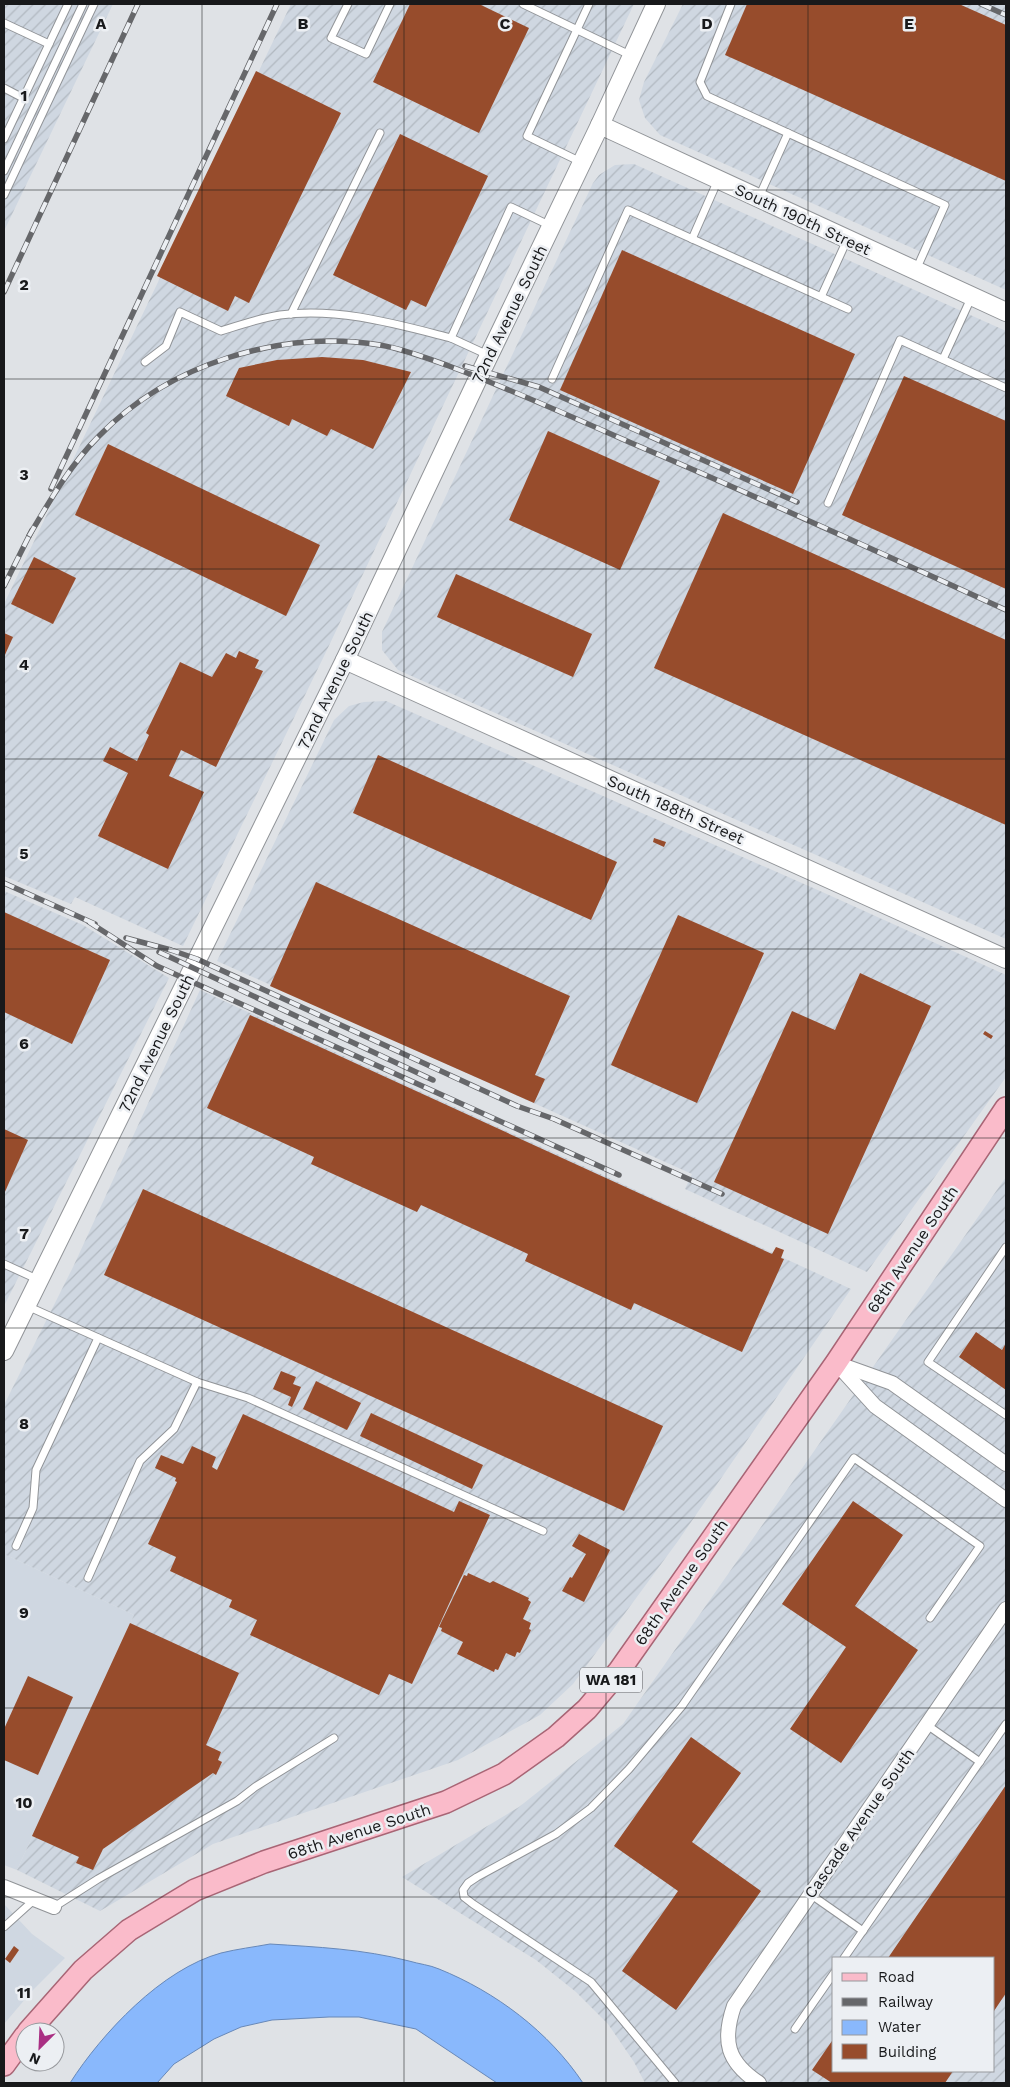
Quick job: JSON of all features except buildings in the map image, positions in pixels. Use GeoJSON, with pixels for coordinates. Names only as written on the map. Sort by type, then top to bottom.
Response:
{"type":"FeatureCollection","features":[{"type":"Feature","properties":{"kind":"main road","name":"68th Avenue South"},"geometry":{"type":"LineString","coordinates":[[37,2022],[82,1970],[130,1930],[195,1890],[264,1862],[446,1802],[504,1774],[556,1737],[587,1709],[619,1671],[836,1363],[1006,1108]]}},
{"type":"Feature","properties":{"kind":"main road"},"geometry":{"type":"LineString","coordinates":[[4,2065],[15,2050]]}},
{"type":"Feature","properties":{"kind":"street","name":"72nd Avenue South"},"geometry":{"type":"LineString","coordinates":[[4,1351],[345,660],[600,126],[656,4]]}},
{"type":"Feature","properties":{"kind":"street","name":"South 190th Street"},"geometry":{"type":"LineString","coordinates":[[600,126],[1006,312]]}},
{"type":"Feature","properties":{"kind":"street","name":"South 188th Street"},"geometry":{"type":"LineString","coordinates":[[345,660],[1006,959]]}},
{"type":"Feature","properties":{"kind":"street"},"geometry":{"type":"LineString","coordinates":[[836,1363],[892,1383],[1006,1464]]}},
{"type":"Feature","properties":{"kind":"street"},"geometry":{"type":"LineString","coordinates":[[836,1363],[875,1406],[1006,1500]]}},
{"type":"Feature","properties":{"kind":"street","name":"Cascade Avenue South"},"geometry":{"type":"LineString","coordinates":[[759,2083],[743,2073],[732,2056],[728,2043],[728,2025],[734,2006],[1006,1609]]}},
{"type":"Feature","properties":{"kind":"street"},"geometry":{"type":"LineString","coordinates":[[4,1887],[54,1907]]}},
{"type":"Feature","properties":{"kind":"lane"},"geometry":{"type":"LineString","coordinates":[[4,139],[68,4]]}},
{"type":"Feature","properties":{"kind":"lane"},"geometry":{"type":"LineString","coordinates":[[4,170],[83,4]]}},
{"type":"Feature","properties":{"kind":"lane"},"geometry":{"type":"LineString","coordinates":[[4,195],[94,4]]}},
{"type":"Feature","properties":{"kind":"lane"},"geometry":{"type":"LineString","coordinates":[[348,4],[331,38],[366,54],[390,4]]}},
{"type":"Feature","properties":{"kind":"lane"},"geometry":{"type":"LineString","coordinates":[[523,4],[632,56]]}},
{"type":"Feature","properties":{"kind":"lane"},"geometry":{"type":"LineString","coordinates":[[582,162],[526,136],[589,4]]}},
{"type":"Feature","properties":{"kind":"lane"},"geometry":{"type":"LineString","coordinates":[[731,4],[700,82],[707,96],[945,206],[915,270]]}},
{"type":"Feature","properties":{"kind":"lane"},"geometry":{"type":"LineString","coordinates":[[4,23],[49,44]]}},
{"type":"Feature","properties":{"kind":"lane"},"geometry":{"type":"LineString","coordinates":[[4,88],[23,98]]}},
{"type":"Feature","properties":{"kind":"lane"},"geometry":{"type":"LineString","coordinates":[[291,314],[380,133]]}},
{"type":"Feature","properties":{"kind":"lane"},"geometry":{"type":"LineString","coordinates":[[758,198],[788,133]]}},
{"type":"Feature","properties":{"kind":"lane"},"geometry":{"type":"LineString","coordinates":[[692,239],[718,180]]}},
{"type":"Feature","properties":{"kind":"lane"},"geometry":{"type":"LineString","coordinates":[[451,338],[511,207],[551,226]]}},
{"type":"Feature","properties":{"kind":"lane"},"geometry":{"type":"LineString","coordinates":[[552,378],[628,210],[848,309]]}},
{"type":"Feature","properties":{"kind":"lane"},"geometry":{"type":"LineString","coordinates":[[821,297],[847,239]]}},
{"type":"Feature","properties":{"kind":"lane"},"geometry":{"type":"LineString","coordinates":[[943,360],[972,296]]}},
{"type":"Feature","properties":{"kind":"lane"},"geometry":{"type":"LineString","coordinates":[[145,362],[166,346],[180,312],[221,331],[254,321],[291,314],[328,313],[358,317],[386,321],[451,338],[489,355]]}},
{"type":"Feature","properties":{"kind":"lane"},"geometry":{"type":"LineString","coordinates":[[828,502],[900,340],[1006,388]]}},
{"type":"Feature","properties":{"kind":"lane"},"geometry":{"type":"LineString","coordinates":[[1006,1247],[928,1362],[1006,1415]]}},
{"type":"Feature","properties":{"kind":"lane"},"geometry":{"type":"LineString","coordinates":[[4,1264],[39,1280]]}},
{"type":"Feature","properties":{"kind":"lane"},"geometry":{"type":"LineString","coordinates":[[26,1306],[196,1382],[248,1398],[543,1531]]}},
{"type":"Feature","properties":{"kind":"lane"},"geometry":{"type":"LineString","coordinates":[[16,1546],[33,1508],[36,1470],[98,1338]]}},
{"type":"Feature","properties":{"kind":"lane"},"geometry":{"type":"LineString","coordinates":[[88,1578],[140,1461],[174,1429],[196,1382]]}},
{"type":"Feature","properties":{"kind":"lane"},"geometry":{"type":"LineString","coordinates":[[676,2083],[591,1982],[473,1904],[464,1897],[463,1890],[468,1883],[477,1877],[556,1834],[591,1808],[630,1769],[682,1706],[854,1458],[980,1546],[930,1618]]}},
{"type":"Feature","properties":{"kind":"lane"},"geometry":{"type":"LineString","coordinates":[[845,1957],[1006,1724]]}},
{"type":"Feature","properties":{"kind":"lane"},"geometry":{"type":"LineString","coordinates":[[927,1725],[980,1762]]}},
{"type":"Feature","properties":{"kind":"lane"},"geometry":{"type":"LineString","coordinates":[[54,1907],[98,1879],[237,1801],[255,1787],[334,1738]]}},
{"type":"Feature","properties":{"kind":"lane"},"geometry":{"type":"LineString","coordinates":[[810,1894],[863,1931]]}},
{"type":"Feature","properties":{"kind":"lane"},"geometry":{"type":"LineString","coordinates":[[4,1927],[35,1899]]}},
{"type":"Feature","properties":{"kind":"lane"},"geometry":{"type":"LineString","coordinates":[[795,2029],[832,1976]]}},
{"type":"Feature","properties":{"kind":"shaded area"},"geometry":{"type":"Polygon","coordinates":[[[4,4],[113,4],[4,231],[4,4]]]}},
{"type":"Feature","properties":{"kind":"shaded area"},"geometry":{"type":"Polygon","coordinates":[[[291,4],[634,4],[325,654],[183,946],[75,897],[71,904],[4,876],[4,604],[291,4]]]}},
{"type":"Feature","properties":{"kind":"shaded area"},"geometry":{"type":"Polygon","coordinates":[[[683,4],[1006,4],[1006,290],[660,135],[645,118],[639,100],[644,82],[683,4]]]}},
{"type":"Feature","properties":{"kind":"shaded area"},"geometry":{"type":"Polygon","coordinates":[[[634,164],[1006,331],[1006,939],[398,670],[382,650],[382,632],[593,183],[599,175],[615,165],[634,164]]]}},
{"type":"Feature","properties":{"kind":"shaded area"},"geometry":{"type":"Polygon","coordinates":[[[386,701],[820,891],[1006,975],[1006,1077],[867,1272],[685,1189],[692,1174],[217,961],[334,720],[349,706],[364,702],[386,701]]]}},
{"type":"Feature","properties":{"kind":"shaded area"},"geometry":{"type":"Polygon","coordinates":[[[4,891],[83,925],[169,978],[4,1306],[4,891]]]}},
{"type":"Feature","properties":{"kind":"shaded area"},"geometry":{"type":"Polygon","coordinates":[[[200,990],[851,1289],[678,1541],[573,1684],[540,1715],[458,1760],[213,1844],[100,1911],[17,1870],[134,1615],[4,1554],[4,1405],[74,1265],[200,990]]]}},
{"type":"Feature","properties":{"kind":"shaded area"},"geometry":{"type":"Polygon","coordinates":[[[1006,1177],[1006,2083],[645,2083],[634,2062],[608,2024],[576,1992],[536,1960],[402,1877],[519,1807],[623,1724],[1006,1177]]]}},
{"type":"Feature","properties":{"kind":"shaded area"},"geometry":{"type":"Polygon","coordinates":[[[4,1554],[134,1615],[17,1870],[4,1865],[4,1554]]]}},
{"type":"Feature","properties":{"kind":"shaded area"},"geometry":{"type":"Polygon","coordinates":[[[4,1904],[32,1934],[65,1958],[32,1991],[4,2024],[4,1904]]]}},
{"type":"Feature","properties":{"kind":"water"},"geometry":{"type":"Polygon","coordinates":[[[270,1944],[357,1951],[392,1957],[439,1969],[460,1978],[481,1989],[520,2015],[554,2047],[583,2083],[497,2083],[416,2029],[359,2017],[329,2017],[272,2020],[241,2027],[214,2039],[174,2064],[157,2083],[70,2083],[116,2024],[135,2005],[177,1973],[199,1961],[221,1953],[270,1944]]]}},
{"type":"Feature","properties":{"kind":"railway"},"geometry":{"type":"LineString","coordinates":[[4,292],[138,4]]}},
{"type":"Feature","properties":{"kind":"railway"},"geometry":{"type":"LineString","coordinates":[[51,489],[277,4]]}},
{"type":"Feature","properties":{"kind":"railway"},"geometry":{"type":"LineString","coordinates":[[981,4],[1006,15]]}},
{"type":"Feature","properties":{"kind":"railway"},"geometry":{"type":"LineString","coordinates":[[29,536],[61,484],[88,447],[127,411],[159,389],[193,371],[229,358],[266,348],[304,342],[342,341],[380,345],[415,354],[495,384],[771,504],[1006,610]]}},
{"type":"Feature","properties":{"kind":"railway"},"geometry":{"type":"LineString","coordinates":[[465,366],[539,387],[797,502]]}},
{"type":"Feature","properties":{"kind":"railway"},"geometry":{"type":"LineString","coordinates":[[4,586],[32,530]]}},
{"type":"Feature","properties":{"kind":"railway"},"geometry":{"type":"LineString","coordinates":[[4,883],[95,924]]}},
{"type":"Feature","properties":{"kind":"railway"},"geometry":{"type":"LineString","coordinates":[[89,922],[157,966],[619,1175]]}},
{"type":"Feature","properties":{"kind":"railway"},"geometry":{"type":"LineString","coordinates":[[126,938],[197,959],[517,1106],[554,1119],[722,1194]]}},
{"type":"Feature","properties":{"kind":"railway"},"geometry":{"type":"LineString","coordinates":[[159,952],[433,1080]]}}]}
